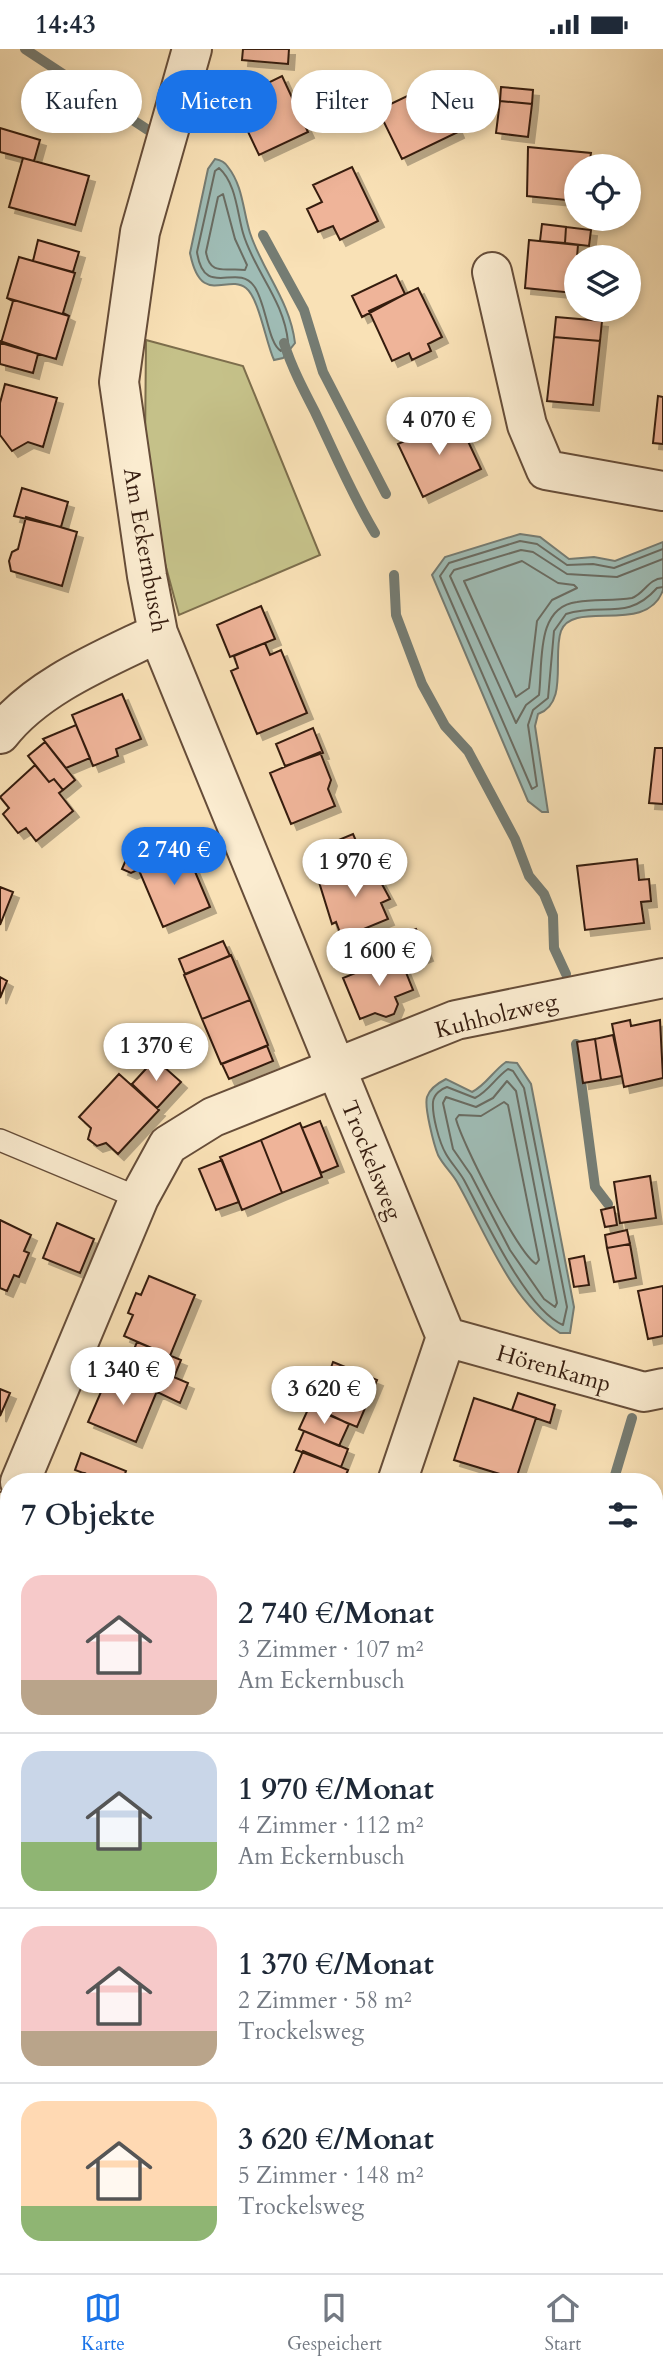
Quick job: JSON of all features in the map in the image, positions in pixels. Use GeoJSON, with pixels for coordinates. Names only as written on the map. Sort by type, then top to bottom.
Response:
{"type":"FeatureCollection","features":[{"type":"Feature","properties":{"kind":"street","name":"Am Eckernbusch"},"geometry":{"type":"LineString","coordinates":[[192,49],[140,232],[120,382],[147,576],[158,633],[334,1068]]}},
{"type":"Feature","properties":{"kind":"street"},"geometry":{"type":"LineString","coordinates":[[492,272],[527,425],[546,470],[663,491]]}},
{"type":"Feature","properties":{"kind":"street"},"geometry":{"type":"LineString","coordinates":[[0,734],[10,721],[62,683],[158,633]]}},
{"type":"Feature","properties":{"kind":"street","name":"Kuhholzweg"},"geometry":{"type":"LineString","coordinates":[[334,1068],[456,1020],[663,978]]}},
{"type":"Feature","properties":{"kind":"street"},"geometry":{"type":"LineString","coordinates":[[24,1473],[139,1198],[167,1146],[213,1117],[334,1068]]}},
{"type":"Feature","properties":{"kind":"street","name":"Trockelsweg"},"geometry":{"type":"LineString","coordinates":[[334,1068],[446,1337]]}},
{"type":"Feature","properties":{"kind":"street"},"geometry":{"type":"LineString","coordinates":[[400,1473],[446,1337]]}},
{"type":"Feature","properties":{"kind":"street","name":"Hörenkamp"},"geometry":{"type":"LineString","coordinates":[[446,1337],[644,1392],[663,1388]]}},
{"type":"Feature","properties":{"kind":"lane"},"geometry":{"type":"LineString","coordinates":[[0,1140],[139,1198]]}},
{"type":"Feature","properties":{"kind":"shaded area"},"geometry":{"type":"Polygon","coordinates":[[[146,340],[243,366],[320,555],[179,615],[157,534],[145,446],[146,340]]]}},
{"type":"Feature","properties":{"kind":"water"},"geometry":{"type":"Polygon","coordinates":[[[215,159],[226,164],[237,182],[255,247],[288,314],[295,343],[283,358],[274,360],[255,301],[246,288],[239,284],[208,284],[201,280],[195,270],[190,253],[208,169],[215,159]]]}},
{"type":"Feature","properties":{"kind":"water"},"geometry":{"type":"Polygon","coordinates":[[[520,534],[540,537],[569,559],[594,557],[615,561],[663,542],[663,590],[655,604],[627,615],[580,618],[568,622],[561,631],[557,689],[548,708],[538,714],[535,726],[548,812],[542,812],[528,801],[432,575],[445,557],[520,534]]]}},
{"type":"Feature","properties":{"kind":"water"},"geometry":{"type":"Polygon","coordinates":[[[506,1062],[517,1063],[531,1084],[574,1307],[570,1333],[560,1333],[542,1319],[513,1284],[457,1182],[438,1155],[432,1135],[426,1102],[432,1088],[446,1079],[472,1092],[506,1062]]]}},
{"type":"Feature","properties":{"kind":"building"},"geometry":{"type":"Polygon","coordinates":[[[243,49],[289,49],[288,64],[242,60],[243,49]]]}},
{"type":"Feature","properties":{"kind":"building"},"geometry":{"type":"Polygon","coordinates":[[[282,76],[291,95],[291,133],[306,133],[259,155],[249,133],[277,133],[277,78],[282,76]]]}},
{"type":"Feature","properties":{"kind":"building"},"geometry":{"type":"Polygon","coordinates":[[[501,87],[533,90],[532,104],[500,101],[501,87]]]}},
{"type":"Feature","properties":{"kind":"building"},"geometry":{"type":"Polygon","coordinates":[[[406,97],[406,133],[456,133],[402,159],[389,133],[392,133],[392,103],[406,97]]]}},
{"type":"Feature","properties":{"kind":"building"},"geometry":{"type":"Polygon","coordinates":[[[500,101],[532,104],[528,137],[496,133],[499,133],[500,101]]]}},
{"type":"Feature","properties":{"kind":"building"},"geometry":{"type":"Polygon","coordinates":[[[0,128],[40,140],[34,161],[0,152],[0,128]]]}},
{"type":"Feature","properties":{"kind":"building"},"geometry":{"type":"Polygon","coordinates":[[[528,147],[591,153],[564,154],[564,200],[527,196],[528,147]]]}},
{"type":"Feature","properties":{"kind":"building"},"geometry":{"type":"Polygon","coordinates":[[[23,158],[89,176],[75,225],[9,207],[23,158]]]}},
{"type":"Feature","properties":{"kind":"building"},"geometry":{"type":"Polygon","coordinates":[[[352,167],[378,221],[340,240],[333,226],[318,232],[307,209],[322,202],[313,185],[352,167]]]}},
{"type":"Feature","properties":{"kind":"building"},"geometry":{"type":"Polygon","coordinates":[[[542,224],[564,227],[565,243],[540,241],[542,224]]]}},
{"type":"Feature","properties":{"kind":"building"},"geometry":{"type":"Polygon","coordinates":[[[566,231],[591,231],[589,245],[565,243],[566,231]]]}},
{"type":"Feature","properties":{"kind":"building"},"geometry":{"type":"Polygon","coordinates":[[[38,240],[79,252],[73,272],[33,261],[38,240]]]}},
{"type":"Feature","properties":{"kind":"building"},"geometry":{"type":"Polygon","coordinates":[[[529,240],[578,245],[564,245],[564,292],[525,288],[529,240]]]}},
{"type":"Feature","properties":{"kind":"building"},"geometry":{"type":"Polygon","coordinates":[[[19,257],[75,273],[63,313],[69,316],[7,298],[19,257]]]}},
{"type":"Feature","properties":{"kind":"building"},"geometry":{"type":"Polygon","coordinates":[[[396,275],[405,294],[362,317],[352,296],[396,275]]]}},
{"type":"Feature","properties":{"kind":"building"},"geometry":{"type":"Polygon","coordinates":[[[418,288],[442,337],[428,344],[431,351],[412,360],[409,353],[392,361],[369,311],[418,288]]]}},
{"type":"Feature","properties":{"kind":"building"},"geometry":{"type":"Polygon","coordinates":[[[7,298],[69,316],[56,359],[1,343],[13,301],[7,298]]]}},
{"type":"Feature","properties":{"kind":"building"},"geometry":{"type":"Polygon","coordinates":[[[556,317],[564,318],[564,322],[602,322],[600,341],[554,337],[556,317]]]}},
{"type":"Feature","properties":{"kind":"building"},"geometry":{"type":"Polygon","coordinates":[[[554,337],[600,341],[593,405],[547,401],[554,337]]]}},
{"type":"Feature","properties":{"kind":"building"},"geometry":{"type":"Polygon","coordinates":[[[0,341],[38,354],[33,373],[0,364],[0,341]]]}},
{"type":"Feature","properties":{"kind":"building"},"geometry":{"type":"Polygon","coordinates":[[[5,384],[57,398],[43,447],[28,442],[12,451],[0,435],[0,403],[5,384]]]}},
{"type":"Feature","properties":{"kind":"building"},"geometry":{"type":"Polygon","coordinates":[[[658,396],[663,397],[663,444],[653,443],[658,396]]]}},
{"type":"Feature","properties":{"kind":"building"},"geometry":{"type":"Polygon","coordinates":[[[459,422],[481,469],[423,497],[398,444],[413,437],[410,431],[426,423],[428,429],[442,423],[445,429],[459,422]]]}},
{"type":"Feature","properties":{"kind":"building"},"geometry":{"type":"Polygon","coordinates":[[[22,488],[68,502],[61,527],[14,516],[22,488]]]}},
{"type":"Feature","properties":{"kind":"building"},"geometry":{"type":"Polygon","coordinates":[[[26,517],[77,532],[62,586],[11,571],[9,561],[12,552],[18,549],[26,517]]]}},
{"type":"Feature","properties":{"kind":"building"},"geometry":{"type":"Polygon","coordinates":[[[261,606],[275,639],[230,657],[217,625],[261,606]]]}},
{"type":"Feature","properties":{"kind":"building"},"geometry":{"type":"Polygon","coordinates":[[[265,643],[270,655],[281,650],[307,713],[257,734],[231,671],[238,668],[234,656],[265,643]]]}},
{"type":"Feature","properties":{"kind":"building"},"geometry":{"type":"Polygon","coordinates":[[[122,694],[141,739],[116,749],[118,756],[93,766],[72,715],[122,694]]]}},
{"type":"Feature","properties":{"kind":"building"},"geometry":{"type":"Polygon","coordinates":[[[76,725],[90,758],[66,768],[43,739],[76,725]]]}},
{"type":"Feature","properties":{"kind":"building"},"geometry":{"type":"Polygon","coordinates":[[[313,728],[323,753],[285,766],[276,744],[313,728]]]}},
{"type":"Feature","properties":{"kind":"building"},"geometry":{"type":"Polygon","coordinates":[[[45,742],[75,780],[63,790],[54,779],[49,782],[28,756],[45,742]]]}},
{"type":"Feature","properties":{"kind":"building"},"geometry":{"type":"Polygon","coordinates":[[[655,748],[663,748],[663,804],[649,803],[655,748]]]}},
{"type":"Feature","properties":{"kind":"building"},"geometry":{"type":"Polygon","coordinates":[[[320,752],[331,780],[328,789],[335,806],[291,824],[270,773],[320,752]]]}},
{"type":"Feature","properties":{"kind":"building"},"geometry":{"type":"Polygon","coordinates":[[[35,765],[49,782],[54,779],[63,790],[59,793],[73,811],[36,841],[26,828],[18,833],[3,814],[9,808],[0,797],[35,765]]]}},
{"type":"Feature","properties":{"kind":"building"},"geometry":{"type":"Polygon","coordinates":[[[169,832],[177,852],[131,873],[122,869],[131,848],[169,832]]]}},
{"type":"Feature","properties":{"kind":"building"},"geometry":{"type":"Polygon","coordinates":[[[353,834],[366,864],[324,880],[312,851],[353,834]]]}},
{"type":"Feature","properties":{"kind":"building"},"geometry":{"type":"Polygon","coordinates":[[[185,848],[210,907],[163,927],[138,868],[185,848]]]}},
{"type":"Feature","properties":{"kind":"building"},"geometry":{"type":"Polygon","coordinates":[[[637,859],[639,880],[649,879],[651,901],[641,902],[644,923],[585,930],[577,866],[637,859]]]}},
{"type":"Feature","properties":{"kind":"building"},"geometry":{"type":"Polygon","coordinates":[[[370,862],[390,899],[381,903],[388,919],[342,938],[336,922],[332,924],[319,882],[370,862]]]}},
{"type":"Feature","properties":{"kind":"building"},"geometry":{"type":"Polygon","coordinates":[[[0,887],[13,892],[0,925],[0,887]]]}},
{"type":"Feature","properties":{"kind":"building"},"geometry":{"type":"Polygon","coordinates":[[[416,929],[427,955],[403,965],[399,955],[378,964],[371,948],[416,929]]]}},
{"type":"Feature","properties":{"kind":"building"},"geometry":{"type":"Polygon","coordinates":[[[223,941],[230,956],[185,974],[179,959],[223,941]]]}},
{"type":"Feature","properties":{"kind":"building"},"geometry":{"type":"Polygon","coordinates":[[[231,955],[250,1000],[202,1019],[184,975],[231,955]]]}},
{"type":"Feature","properties":{"kind":"building"},"geometry":{"type":"Polygon","coordinates":[[[399,955],[413,990],[395,997],[398,1004],[394,1014],[386,1017],[375,1013],[360,1019],[343,978],[399,955]]]}},
{"type":"Feature","properties":{"kind":"building"},"geometry":{"type":"Polygon","coordinates":[[[0,977],[7,981],[0,998],[0,977]]]}},
{"type":"Feature","properties":{"kind":"building"},"geometry":{"type":"Polygon","coordinates":[[[250,1000],[268,1045],[221,1064],[202,1019],[250,1000]]]}},
{"type":"Feature","properties":{"kind":"building"},"geometry":{"type":"Polygon","coordinates":[[[630,1020],[631,1026],[660,1020],[663,1078],[624,1087],[612,1024],[630,1020]]]}},
{"type":"Feature","properties":{"kind":"building"},"geometry":{"type":"Polygon","coordinates":[[[613,1035],[622,1076],[601,1080],[595,1039],[613,1035]]]}},
{"type":"Feature","properties":{"kind":"building"},"geometry":{"type":"Polygon","coordinates":[[[595,1039],[601,1080],[583,1083],[577,1042],[595,1039]]]}},
{"type":"Feature","properties":{"kind":"building"},"geometry":{"type":"Polygon","coordinates":[[[267,1046],[273,1061],[229,1079],[222,1064],[267,1046]]]}},
{"type":"Feature","properties":{"kind":"building"},"geometry":{"type":"Polygon","coordinates":[[[155,1059],[181,1082],[157,1108],[132,1084],[155,1059]]]}},
{"type":"Feature","properties":{"kind":"building"},"geometry":{"type":"Polygon","coordinates":[[[119,1074],[159,1110],[118,1154],[106,1143],[97,1146],[88,1139],[91,1128],[79,1117],[119,1074]]]}},
{"type":"Feature","properties":{"kind":"building"},"geometry":{"type":"Polygon","coordinates":[[[320,1121],[338,1166],[321,1173],[302,1128],[320,1121]]]}},
{"type":"Feature","properties":{"kind":"building"},"geometry":{"type":"Polygon","coordinates":[[[300,1123],[322,1177],[282,1193],[261,1140],[300,1123]]]}},
{"type":"Feature","properties":{"kind":"building"},"geometry":{"type":"Polygon","coordinates":[[[261,1140],[282,1193],[242,1210],[220,1157],[261,1140]]]}},
{"type":"Feature","properties":{"kind":"building"},"geometry":{"type":"Polygon","coordinates":[[[222,1160],[239,1202],[216,1210],[199,1169],[222,1160]]]}},
{"type":"Feature","properties":{"kind":"building"},"geometry":{"type":"Polygon","coordinates":[[[650,1176],[656,1218],[620,1223],[614,1182],[650,1176]]]}},
{"type":"Feature","properties":{"kind":"building"},"geometry":{"type":"Polygon","coordinates":[[[614,1207],[617,1225],[605,1227],[601,1210],[614,1207]]]}},
{"type":"Feature","properties":{"kind":"building"},"geometry":{"type":"Polygon","coordinates":[[[0,1220],[31,1235],[24,1251],[29,1253],[19,1277],[14,1275],[7,1291],[0,1288],[0,1220]]]}},
{"type":"Feature","properties":{"kind":"building"},"geometry":{"type":"Polygon","coordinates":[[[57,1223],[94,1239],[80,1273],[43,1258],[57,1223]]]}},
{"type":"Feature","properties":{"kind":"building"},"geometry":{"type":"Polygon","coordinates":[[[627,1230],[630,1244],[607,1248],[605,1235],[627,1230]]]}},
{"type":"Feature","properties":{"kind":"building"},"geometry":{"type":"Polygon","coordinates":[[[630,1244],[636,1278],[614,1282],[607,1248],[630,1244]]]}},
{"type":"Feature","properties":{"kind":"building"},"geometry":{"type":"Polygon","coordinates":[[[584,1256],[589,1285],[574,1287],[569,1259],[584,1256]]]}},
{"type":"Feature","properties":{"kind":"building"},"geometry":{"type":"Polygon","coordinates":[[[149,1276],[195,1295],[170,1356],[124,1336],[133,1315],[128,1313],[136,1293],[141,1295],[149,1276]]]}},
{"type":"Feature","properties":{"kind":"building"},"geometry":{"type":"Polygon","coordinates":[[[663,1286],[663,1336],[648,1339],[638,1291],[663,1286]]]}},
{"type":"Feature","properties":{"kind":"building"},"geometry":{"type":"Polygon","coordinates":[[[137,1342],[181,1360],[174,1377],[130,1359],[137,1342]]]}},
{"type":"Feature","properties":{"kind":"building"},"geometry":{"type":"Polygon","coordinates":[[[333,1362],[377,1380],[357,1427],[314,1409],[321,1378],[328,1376],[333,1362]]]}},
{"type":"Feature","properties":{"kind":"building"},"geometry":{"type":"Polygon","coordinates":[[[143,1364],[188,1383],[180,1403],[136,1382],[143,1364]]]}},
{"type":"Feature","properties":{"kind":"building"},"geometry":{"type":"Polygon","coordinates":[[[110,1371],[157,1391],[136,1442],[88,1422],[110,1371]]]}},
{"type":"Feature","properties":{"kind":"building"},"geometry":{"type":"Polygon","coordinates":[[[0,1389],[10,1393],[0,1416],[0,1389]]]}},
{"type":"Feature","properties":{"kind":"building"},"geometry":{"type":"Polygon","coordinates":[[[518,1393],[555,1405],[550,1423],[512,1410],[518,1393]]]}},
{"type":"Feature","properties":{"kind":"building"},"geometry":{"type":"Polygon","coordinates":[[[474,1398],[536,1418],[518,1473],[496,1473],[454,1460],[474,1398]]]}},
{"type":"Feature","properties":{"kind":"building"},"geometry":{"type":"Polygon","coordinates":[[[310,1405],[349,1424],[339,1446],[299,1429],[310,1405]]]}},
{"type":"Feature","properties":{"kind":"building"},"geometry":{"type":"Polygon","coordinates":[[[304,1431],[348,1449],[341,1467],[296,1450],[304,1431]]]}},
{"type":"Feature","properties":{"kind":"building"},"geometry":{"type":"Polygon","coordinates":[[[303,1451],[348,1470],[347,1473],[294,1473],[303,1451]]]}},
{"type":"Feature","properties":{"kind":"building"},"geometry":{"type":"Polygon","coordinates":[[[81,1453],[126,1471],[83,1473],[75,1470],[81,1453]]]}},
{"type":"Feature","properties":{"kind":"waterway"},"geometry":{"type":"LineString","coordinates":[[25,49],[148,130]]}},
{"type":"Feature","properties":{"kind":"waterway"},"geometry":{"type":"LineString","coordinates":[[263,235],[304,310],[323,372],[386,494]]}},
{"type":"Feature","properties":{"kind":"waterway"},"geometry":{"type":"LineString","coordinates":[[284,343],[298,378],[375,533]]}},
{"type":"Feature","properties":{"kind":"waterway"},"geometry":{"type":"LineString","coordinates":[[394,575],[396,615],[422,684],[445,726],[468,751],[515,839],[529,876],[544,894],[553,916],[554,948],[566,974]]}},
{"type":"Feature","properties":{"kind":"waterway"},"geometry":{"type":"LineString","coordinates":[[576,1044],[595,1187],[608,1204]]}},
{"type":"Feature","properties":{"kind":"waterway"},"geometry":{"type":"LineString","coordinates":[[616,1473],[632,1418]]}}]}
